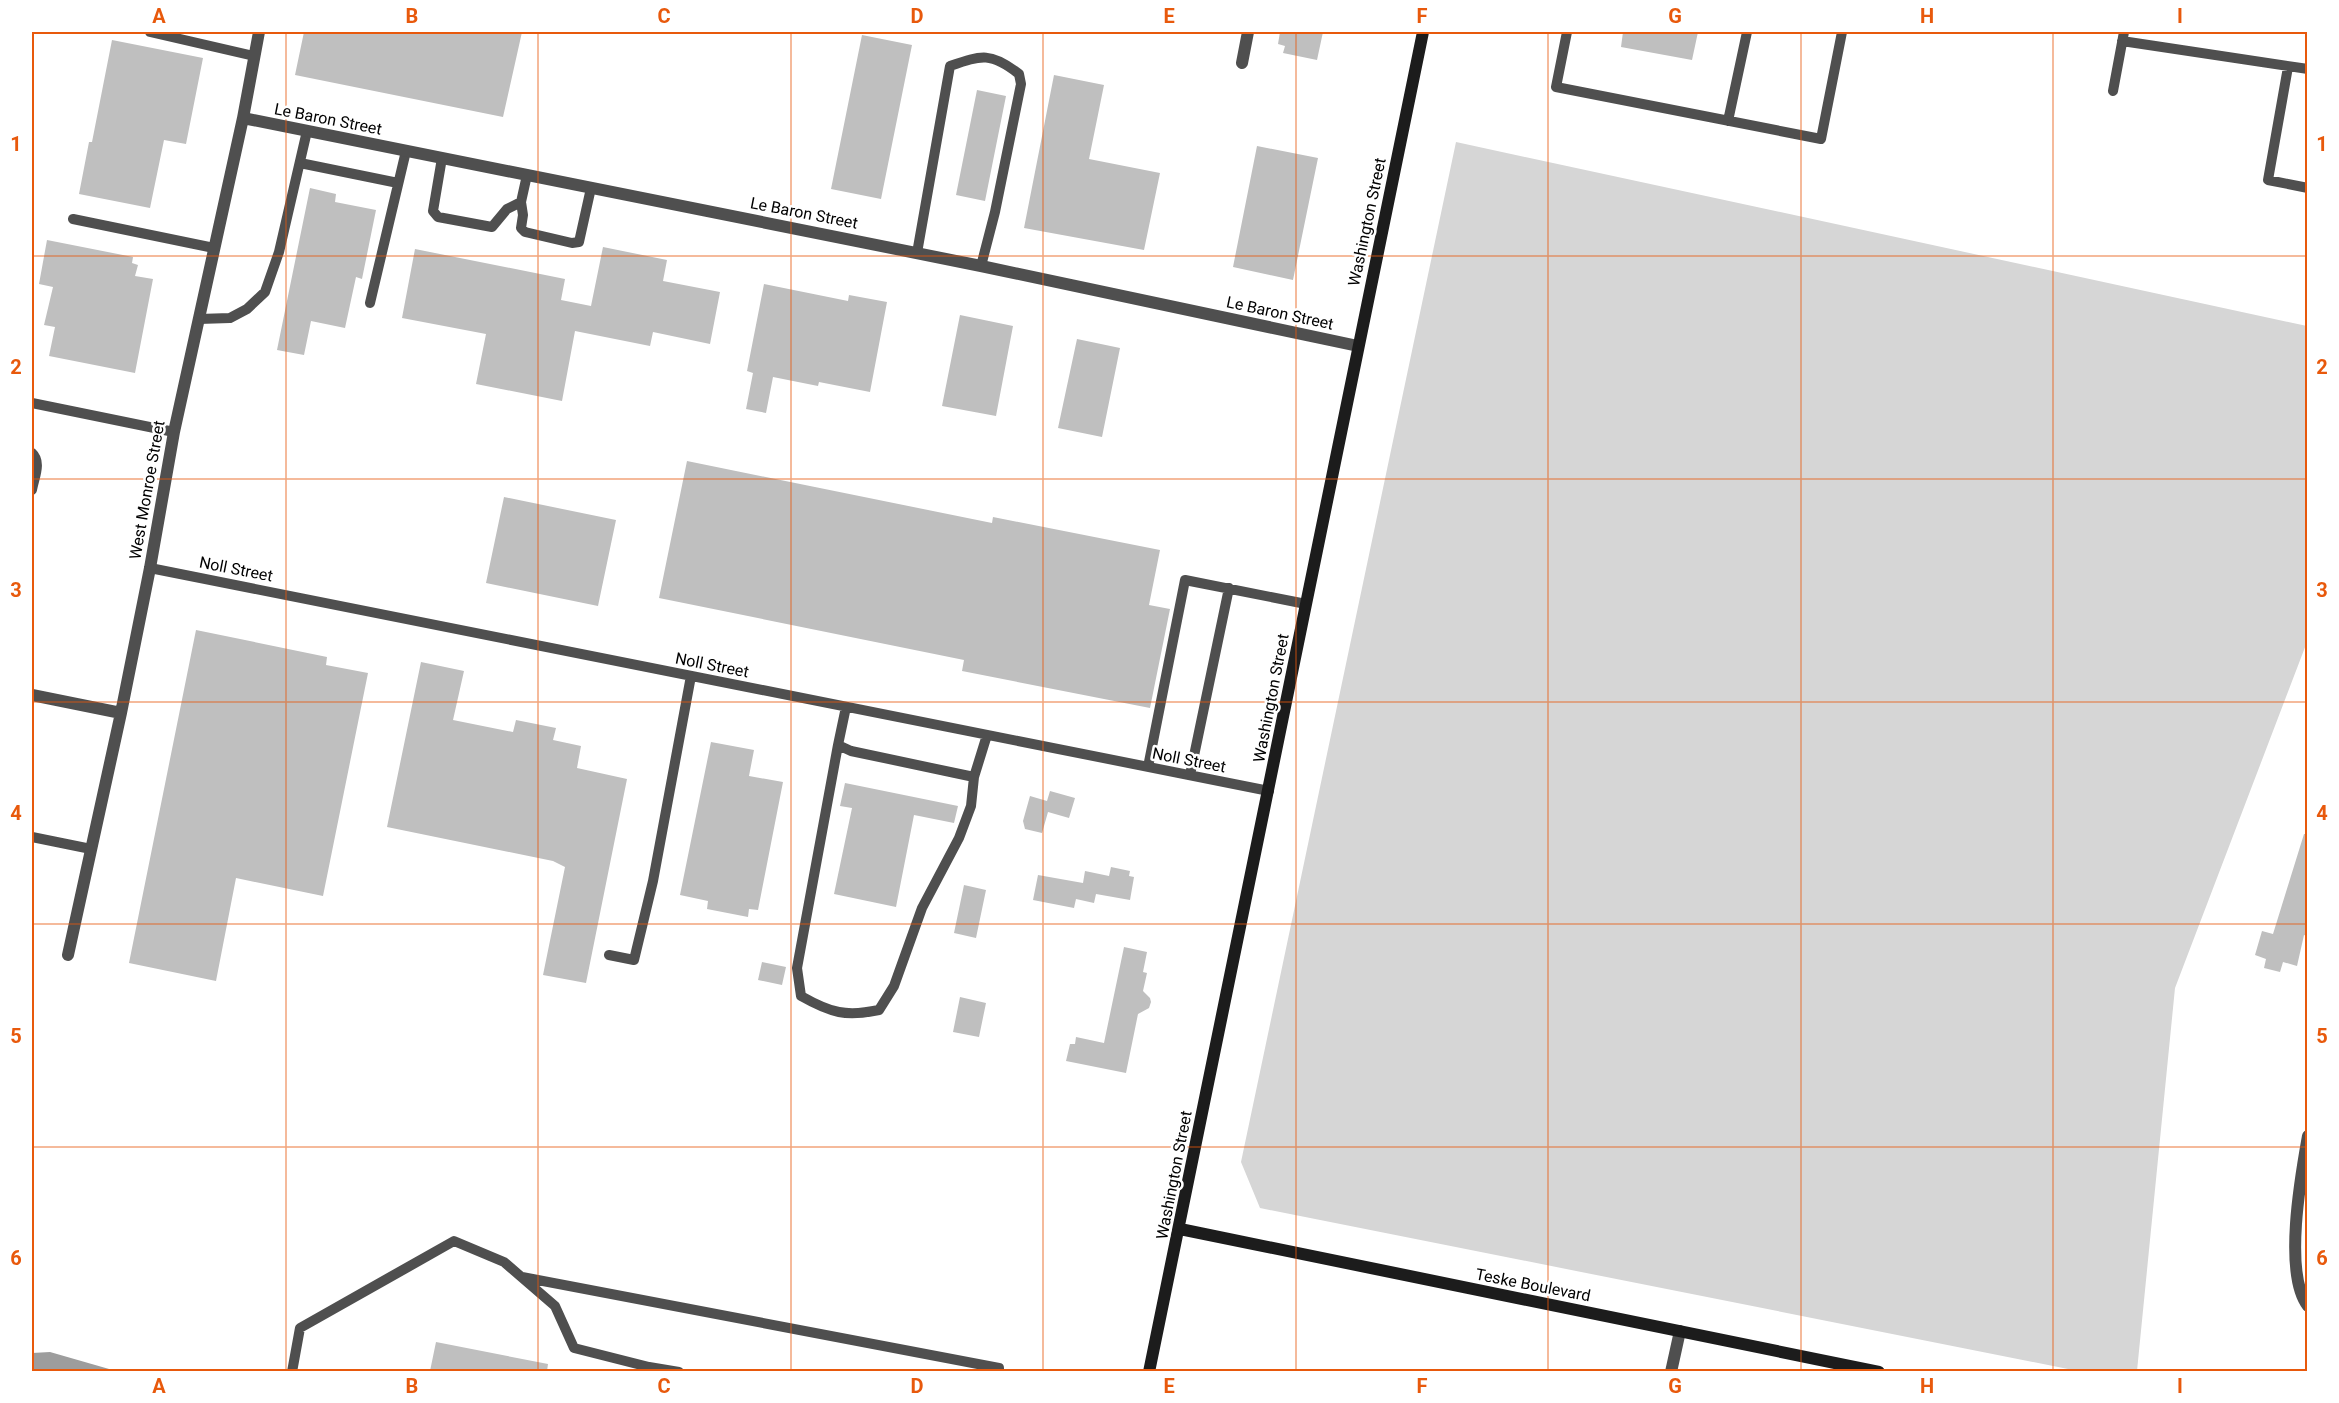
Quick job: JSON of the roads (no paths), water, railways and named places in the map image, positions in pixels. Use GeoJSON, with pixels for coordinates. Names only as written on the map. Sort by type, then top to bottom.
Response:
{"type":"FeatureCollection","features":[{"type":"Feature","properties":{"kind":"main road","name":"Washington Street"},"geometry":{"type":"LineString","coordinates":[[1149,1371],[1180,1229],[1423,32]]}},
{"type":"Feature","properties":{"kind":"main road","name":"Teske Boulevard"},"geometry":{"type":"LineString","coordinates":[[1180,1229],[1680,1331],[1828,1367],[1879,1371]]}},
{"type":"Feature","properties":{"kind":"street","name":"West Monroe Street"},"geometry":{"type":"LineString","coordinates":[[68,955],[121,713],[174,432],[243,118],[259,32]]}},
{"type":"Feature","properties":{"kind":"street"},"geometry":{"type":"LineString","coordinates":[[1242,63],[1248,32]]}},
{"type":"Feature","properties":{"kind":"street","name":"Le Baron Street"},"geometry":{"type":"LineString","coordinates":[[243,118],[981,266],[1358,346]]}},
{"type":"Feature","properties":{"kind":"street"},"geometry":{"type":"LineString","coordinates":[[32,695],[121,713]]}},
{"type":"Feature","properties":{"kind":"street"},"geometry":{"type":"LineString","coordinates":[[2307,1136],[2296,1230],[2295,1277],[2301,1298],[2307,1306]]}},
{"type":"Feature","properties":{"kind":"street"},"geometry":{"type":"LineString","coordinates":[[1671,1371],[1680,1331]]}},
{"type":"Feature","properties":{"kind":"lane"},"geometry":{"type":"LineString","coordinates":[[150,32],[254,56]]}},
{"type":"Feature","properties":{"kind":"lane"},"geometry":{"type":"LineString","coordinates":[[1567,32],[1556,87],[1821,139],[1842,32]]}},
{"type":"Feature","properties":{"kind":"lane"},"geometry":{"type":"LineString","coordinates":[[1728,121],[1747,32]]}},
{"type":"Feature","properties":{"kind":"lane"},"geometry":{"type":"LineString","coordinates":[[2113,91],[2123,36],[2307,69]]}},
{"type":"Feature","properties":{"kind":"lane"},"geometry":{"type":"LineString","coordinates":[[917,253],[950,66],[984,56],[1004,62],[1019,74],[1021,84],[995,212],[981,266]]}},
{"type":"Feature","properties":{"kind":"lane"},"geometry":{"type":"LineString","coordinates":[[2288,66],[2268,180],[2307,188]]}},
{"type":"Feature","properties":{"kind":"lane"},"geometry":{"type":"LineString","coordinates":[[199,319],[230,318],[247,309],[265,292],[279,252],[307,131]]}},
{"type":"Feature","properties":{"kind":"lane"},"geometry":{"type":"LineString","coordinates":[[370,303],[406,151]]}},
{"type":"Feature","properties":{"kind":"lane"},"geometry":{"type":"LineString","coordinates":[[442,158],[433,211],[438,217],[492,227],[507,209],[521,202]]}},
{"type":"Feature","properties":{"kind":"lane"},"geometry":{"type":"LineString","coordinates":[[300,163],[398,183]]}},
{"type":"Feature","properties":{"kind":"lane"},"geometry":{"type":"LineString","coordinates":[[527,175],[521,202],[524,215],[521,228],[525,232],[572,243],[579,242],[591,188]]}},
{"type":"Feature","properties":{"kind":"lane"},"geometry":{"type":"LineString","coordinates":[[73,219],[214,248]]}},
{"type":"Feature","properties":{"kind":"lane"},"geometry":{"type":"LineString","coordinates":[[32,403],[174,432]]}},
{"type":"Feature","properties":{"kind":"lane"},"geometry":{"type":"LineString","coordinates":[[32,453],[38,462],[32,490]]}},
{"type":"Feature","properties":{"kind":"lane","name":"Noll Street"},"geometry":{"type":"LineString","coordinates":[[150,567],[1269,791]]}},
{"type":"Feature","properties":{"kind":"lane"},"geometry":{"type":"LineString","coordinates":[[1148,767],[1185,580],[1306,604]]}},
{"type":"Feature","properties":{"kind":"lane"},"geometry":{"type":"LineString","coordinates":[[1190,775],[1229,588]]}},
{"type":"Feature","properties":{"kind":"lane"},"geometry":{"type":"LineString","coordinates":[[609,955],[634,960],[652,881],[691,676]]}},
{"type":"Feature","properties":{"kind":"lane"},"geometry":{"type":"LineString","coordinates":[[846,707],[797,968],[801,996],[824,1009],[856,1015],[879,1010],[894,986],[922,908],[959,838],[971,806],[974,777],[987,735]]}},
{"type":"Feature","properties":{"kind":"lane"},"geometry":{"type":"LineString","coordinates":[[838,745],[851,751],[974,777]]}},
{"type":"Feature","properties":{"kind":"lane"},"geometry":{"type":"LineString","coordinates":[[32,837],[91,849]]}},
{"type":"Feature","properties":{"kind":"lane"},"geometry":{"type":"LineString","coordinates":[[292,1371],[300,1328],[454,1241],[504,1262],[555,1306],[574,1348],[649,1367],[679,1371]]}},
{"type":"Feature","properties":{"kind":"lane"},"geometry":{"type":"LineString","coordinates":[[522,1277],[999,1368],[999,1371]]}}]}
